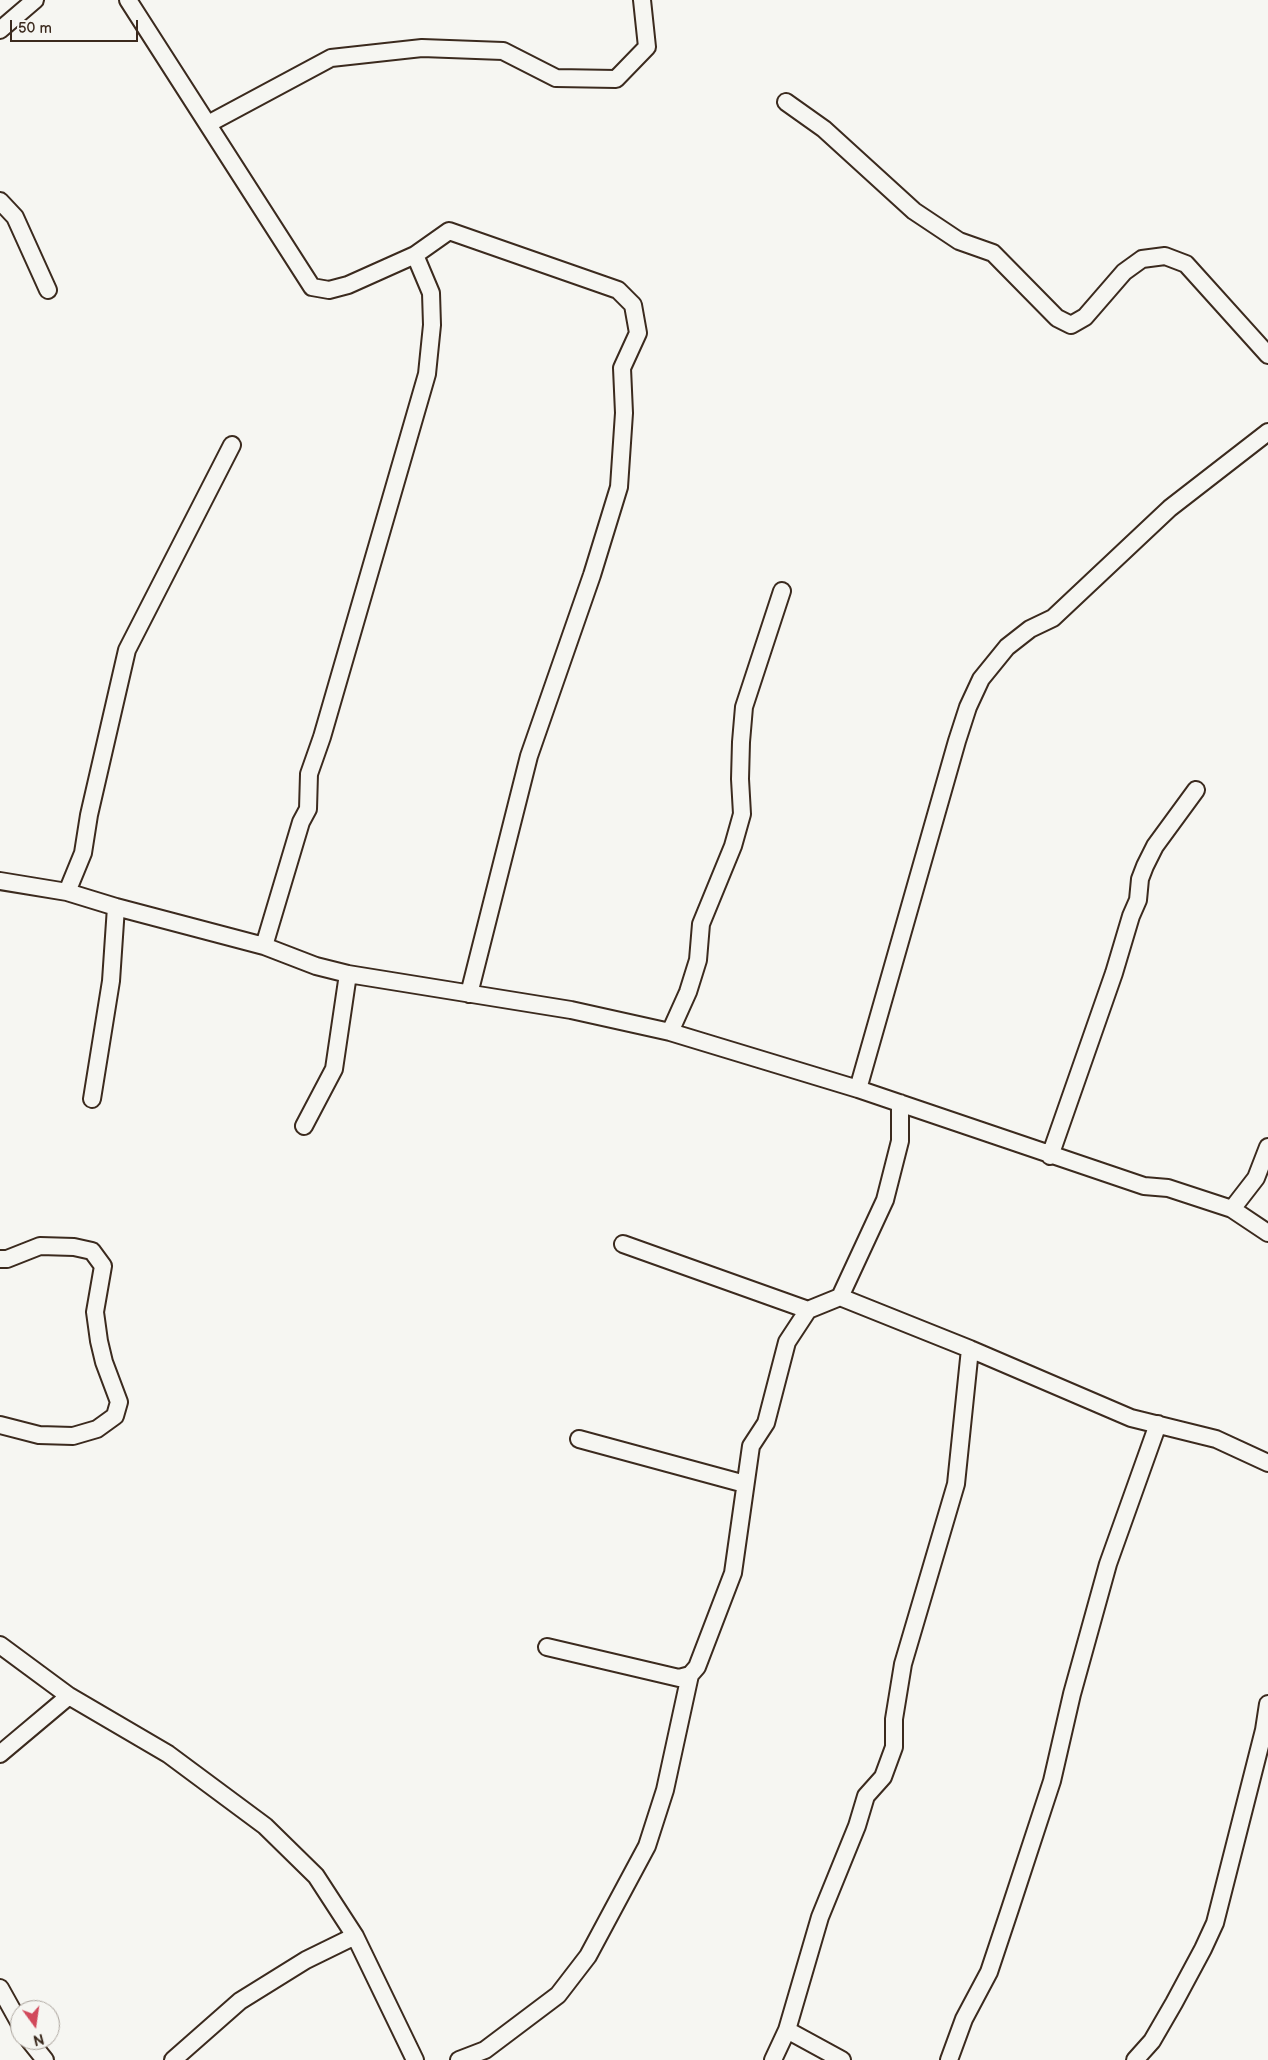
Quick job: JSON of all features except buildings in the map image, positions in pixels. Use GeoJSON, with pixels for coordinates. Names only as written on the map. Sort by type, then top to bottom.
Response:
{"type":"FeatureCollection","features":[{"type":"Feature","properties":{"kind":"street"},"geometry":{"type":"LineString","coordinates":[[0,30],[35,0]]}},
{"type":"Feature","properties":{"kind":"street"},"geometry":{"type":"LineString","coordinates":[[128,0],[312,287],[329,290],[348,285],[414,255],[449,231],[618,290],[633,306],[638,333],[622,368],[624,412],[618,487],[592,575],[529,756],[469,994]]}},
{"type":"Feature","properties":{"kind":"street"},"geometry":{"type":"LineString","coordinates":[[208,124],[331,58],[422,48],[503,51],[556,78],[616,79],[647,48],[642,0]]}},
{"type":"Feature","properties":{"kind":"street"},"geometry":{"type":"LineString","coordinates":[[786,102],[824,129],[914,211],[959,241],[993,253],[1057,318],[1071,325],[1085,317],[1124,272],[1142,259],[1165,256],[1186,264],[1268,355]]}},
{"type":"Feature","properties":{"kind":"street"},"geometry":{"type":"LineString","coordinates":[[0,201],[15,217],[48,290]]}},
{"type":"Feature","properties":{"kind":"street"},"geometry":{"type":"LineString","coordinates":[[264,946],[301,822],[308,809],[309,774],[322,737],[427,374],[432,326],[431,293],[414,255]]}},
{"type":"Feature","properties":{"kind":"street"},"geometry":{"type":"LineString","coordinates":[[858,1088],[957,741],[968,707],[981,679],[1007,647],[1030,629],[1053,618],[1170,508],[1268,432]]}},
{"type":"Feature","properties":{"kind":"street"},"geometry":{"type":"LineString","coordinates":[[67,892],[83,853],[88,815],[127,650],[232,445]]}},
{"type":"Feature","properties":{"kind":"street"},"geometry":{"type":"LineString","coordinates":[[670,1032],[688,992],[698,960],[701,924],[733,846],[742,814],[740,760],[744,707],[782,591]]}},
{"type":"Feature","properties":{"kind":"street"},"geometry":{"type":"LineString","coordinates":[[1050,1156],[1138,900],[1140,879],[1145,866],[1155,846],[1196,790]]}},
{"type":"Feature","properties":{"kind":"street"},"geometry":{"type":"LineString","coordinates":[[0,881],[67,892],[116,907],[264,946],[316,966],[348,974],[572,1010],[670,1032],[858,1088],[1050,1156],[1144,1186],[1168,1188],[1232,1209],[1268,1233]]}},
{"type":"Feature","properties":{"kind":"street"},"geometry":{"type":"LineString","coordinates":[[92,1099],[111,981],[116,907]]}},
{"type":"Feature","properties":{"kind":"street"},"geometry":{"type":"LineString","coordinates":[[304,1126],[334,1069],[348,974]]}},
{"type":"Feature","properties":{"kind":"street"},"geometry":{"type":"LineString","coordinates":[[459,2060],[485,2050],[558,1995],[588,1956],[647,1846],[665,1790],[690,1676],[697,1667],[733,1573],[751,1446],[766,1423],[787,1342],[808,1310],[840,1297],[885,1200],[900,1141],[900,1103]]}},
{"type":"Feature","properties":{"kind":"street"},"geometry":{"type":"LineString","coordinates":[[1232,1209],[1256,1178],[1268,1147]]}},
{"type":"Feature","properties":{"kind":"street"},"geometry":{"type":"LineString","coordinates":[[623,1244],[808,1310]]}},
{"type":"Feature","properties":{"kind":"street"},"geometry":{"type":"LineString","coordinates":[[0,1259],[7,1259],[40,1246],[74,1246],[92,1251],[102,1266],[95,1312],[99,1341],[118,1402],[115,1416],[97,1429],[73,1436],[39,1434],[0,1425]]}},
{"type":"Feature","properties":{"kind":"street"},"geometry":{"type":"LineString","coordinates":[[840,1297],[1131,1418],[1216,1439],[1268,1463]]}},
{"type":"Feature","properties":{"kind":"street"},"geometry":{"type":"LineString","coordinates":[[774,2060],[787,2030],[820,1917],[858,1826],[866,1796],[883,1777],[894,1747],[894,1719],[903,1664],[956,1484],[970,1350]]}},
{"type":"Feature","properties":{"kind":"street"},"geometry":{"type":"LineString","coordinates":[[949,2060],[964,2019],[989,1972],[1052,1781],[1072,1694],[1108,1564],[1158,1424]]}},
{"type":"Feature","properties":{"kind":"street"},"geometry":{"type":"LineString","coordinates":[[579,1439],[745,1484]]}},
{"type":"Feature","properties":{"kind":"street"},"geometry":{"type":"LineString","coordinates":[[0,1645],[69,1696],[168,1754],[265,1826],[316,1876],[355,1936],[415,2060]]}},
{"type":"Feature","properties":{"kind":"street"},"geometry":{"type":"LineString","coordinates":[[547,1647],[678,1678],[690,1676]]}},
{"type":"Feature","properties":{"kind":"street"},"geometry":{"type":"LineString","coordinates":[[0,1754],[69,1696]]}},
{"type":"Feature","properties":{"kind":"street"},"geometry":{"type":"LineString","coordinates":[[1135,2060],[1152,2041],[1174,2004],[1215,1923],[1264,1730],[1268,1704]]}},
{"type":"Feature","properties":{"kind":"street"},"geometry":{"type":"LineString","coordinates":[[173,2060],[240,2002],[306,1960],[355,1936]]}},
{"type":"Feature","properties":{"kind":"street"},"geometry":{"type":"LineString","coordinates":[[0,1988],[10,2006]]}},
{"type":"Feature","properties":{"kind":"street"},"geometry":{"type":"LineString","coordinates":[[787,2030],[842,2060]]}}]}
